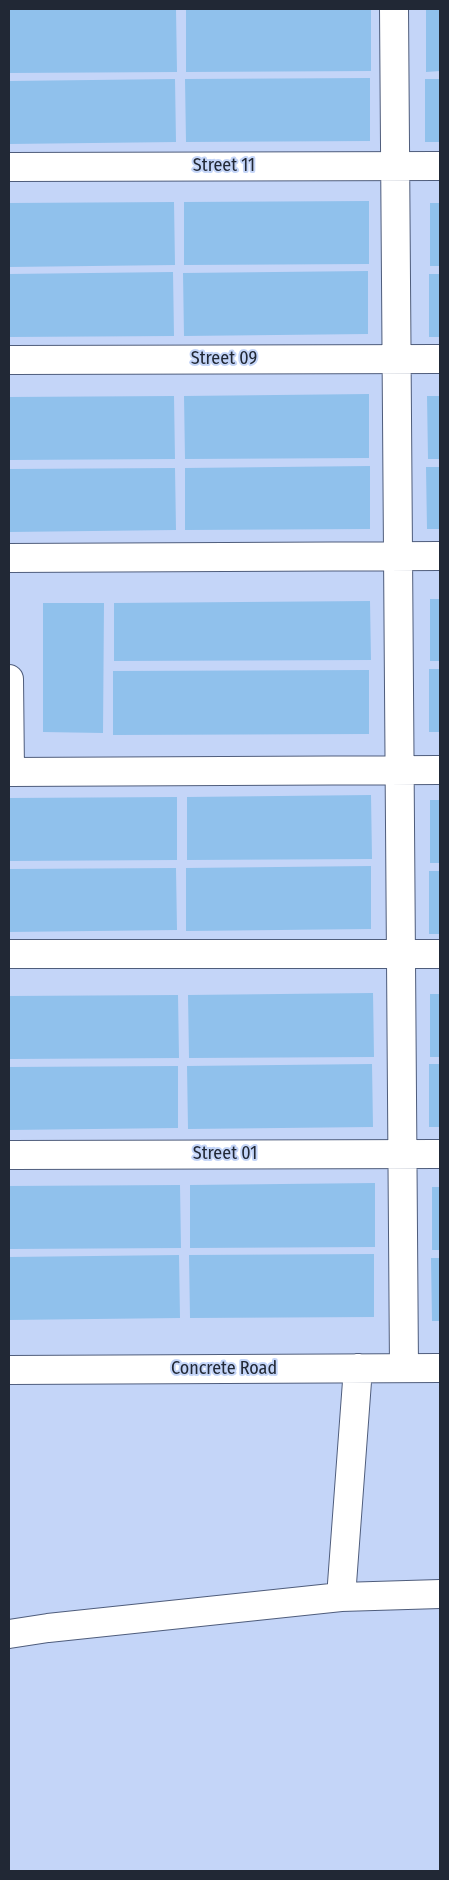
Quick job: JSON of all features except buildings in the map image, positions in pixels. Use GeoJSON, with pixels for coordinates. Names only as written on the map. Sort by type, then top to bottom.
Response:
{"type":"FeatureCollection","features":[{"type":"Feature","properties":{"kind":"street"},"geometry":{"type":"LineString","coordinates":[[394,9],[404,1368]]}},
{"type":"Feature","properties":{"kind":"street","name":"Street 11"},"geometry":{"type":"LineString","coordinates":[[9,167],[440,166]]}},
{"type":"Feature","properties":{"kind":"street","name":"Street 09"},"geometry":{"type":"LineString","coordinates":[[9,360],[440,359]]}},
{"type":"Feature","properties":{"kind":"street"},"geometry":{"type":"LineString","coordinates":[[9,558],[440,556]]}},
{"type":"Feature","properties":{"kind":"street"},"geometry":{"type":"LineString","coordinates":[[9,679],[10,772],[440,770]]}},
{"type":"Feature","properties":{"kind":"street"},"geometry":{"type":"LineString","coordinates":[[9,954],[440,954]]}},
{"type":"Feature","properties":{"kind":"street","name":"Street 01"},"geometry":{"type":"LineString","coordinates":[[9,1155],[440,1154]]}},
{"type":"Feature","properties":{"kind":"street"},"geometry":{"type":"LineString","coordinates":[[341,1597],[358,1368]]}},
{"type":"Feature","properties":{"kind":"street","name":"Concrete Road"},"geometry":{"type":"LineString","coordinates":[[9,1370],[440,1368]]}},
{"type":"Feature","properties":{"kind":"street"},"geometry":{"type":"LineString","coordinates":[[9,1634],[48,1628],[341,1597],[440,1594]]}}]}
